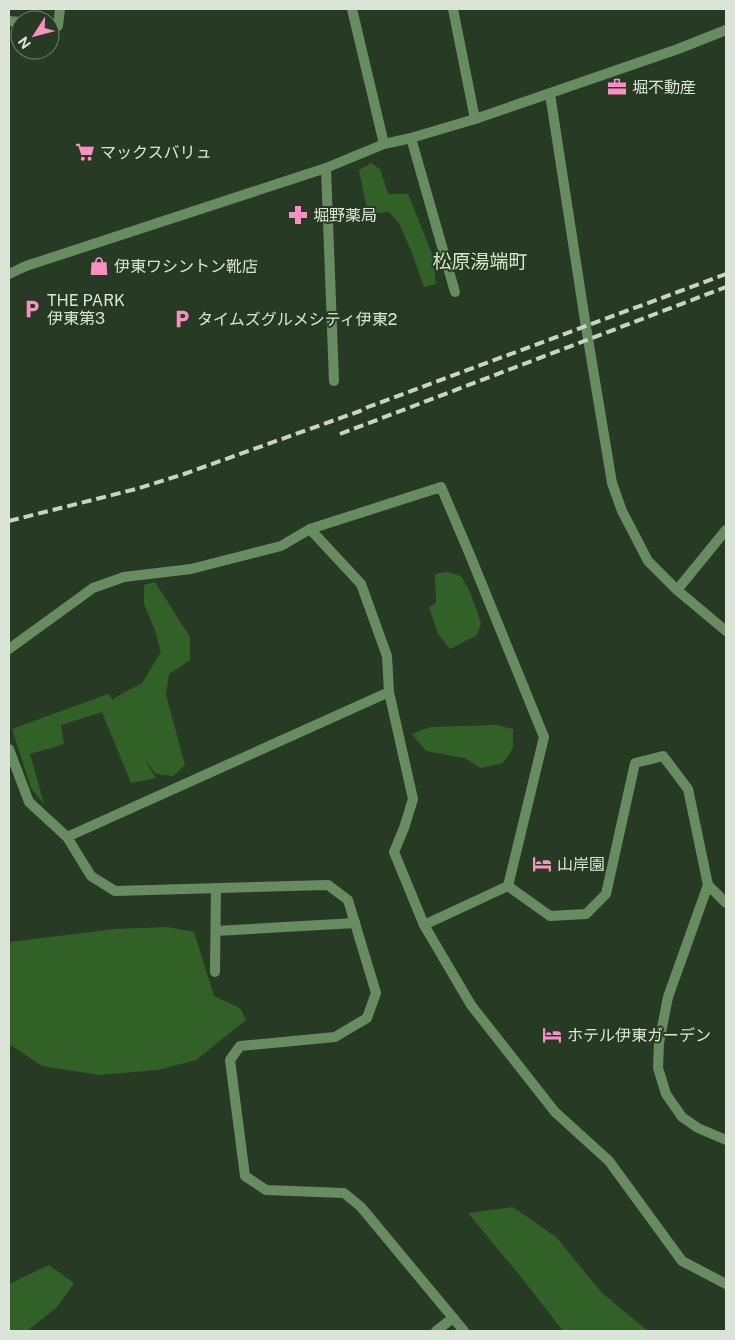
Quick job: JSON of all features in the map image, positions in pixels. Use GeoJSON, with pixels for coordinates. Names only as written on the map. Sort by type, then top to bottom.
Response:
{"type":"FeatureCollection","features":[{"type":"Feature","properties":{"kind":"street"},"geometry":{"type":"LineString","coordinates":[[352,9],[384,144]]}},
{"type":"Feature","properties":{"kind":"street"},"geometry":{"type":"LineString","coordinates":[[453,9],[475,119]]}},
{"type":"Feature","properties":{"kind":"street"},"geometry":{"type":"LineString","coordinates":[[9,274],[26,266],[326,168],[384,144],[412,138],[550,94],[726,30]]}},
{"type":"Feature","properties":{"kind":"street"},"geometry":{"type":"LineString","coordinates":[[550,94],[612,483],[622,511],[648,561],[677,590],[726,631]]}},
{"type":"Feature","properties":{"kind":"street"},"geometry":{"type":"LineString","coordinates":[[412,138],[455,292]]}},
{"type":"Feature","properties":{"kind":"street"},"geometry":{"type":"LineString","coordinates":[[326,168],[334,381]]}},
{"type":"Feature","properties":{"kind":"street"},"geometry":{"type":"LineString","coordinates":[[9,649],[93,588],[124,577],[191,569],[281,546],[310,529],[441,488],[544,737],[508,886]]}},
{"type":"Feature","properties":{"kind":"street"},"geometry":{"type":"LineString","coordinates":[[310,529],[361,584],[388,656],[389,692],[413,799],[394,852],[424,926],[471,1005],[555,1112],[608,1161],[682,1261],[726,1284]]}},
{"type":"Feature","properties":{"kind":"street"},"geometry":{"type":"LineString","coordinates":[[677,590],[726,530]]}},
{"type":"Feature","properties":{"kind":"street"},"geometry":{"type":"LineString","coordinates":[[67,836],[389,692]]}},
{"type":"Feature","properties":{"kind":"street"},"geometry":{"type":"LineString","coordinates":[[9,749],[29,802],[67,836],[91,876],[115,891],[328,885],[348,900],[376,993],[367,1018],[335,1037],[240,1046],[230,1060],[245,1176],[266,1190],[344,1193],[361,1207],[464,1331]]}},
{"type":"Feature","properties":{"kind":"street"},"geometry":{"type":"LineString","coordinates":[[508,886],[550,916],[586,914],[606,894],[635,763],[663,756],[688,790],[708,885],[668,997],[659,1043],[658,1068],[666,1094],[682,1116],[698,1128],[726,1140]]}},
{"type":"Feature","properties":{"kind":"street"},"geometry":{"type":"LineString","coordinates":[[708,885],[726,903]]}},
{"type":"Feature","properties":{"kind":"street"},"geometry":{"type":"LineString","coordinates":[[424,926],[508,886]]}},
{"type":"Feature","properties":{"kind":"street"},"geometry":{"type":"LineString","coordinates":[[215,972],[216,888]]}},
{"type":"Feature","properties":{"kind":"street"},"geometry":{"type":"LineString","coordinates":[[216,931],[355,923]]}},
{"type":"Feature","properties":{"kind":"street"},"geometry":{"type":"LineString","coordinates":[[436,1331],[453,1318]]}},
{"type":"Feature","properties":{"kind":"green space"},"geometry":{"type":"Polygon","coordinates":[[[371,163],[380,169],[388,194],[408,194],[433,256],[436,284],[424,287],[399,223],[389,212],[368,214],[359,170],[371,163]]]}},
{"type":"Feature","properties":{"kind":"green space"},"geometry":{"type":"Polygon","coordinates":[[[447,572],[461,576],[470,592],[481,623],[477,635],[450,649],[438,634],[429,607],[436,603],[435,574],[447,572]]]}},
{"type":"Feature","properties":{"kind":"green space"},"geometry":{"type":"Polygon","coordinates":[[[155,582],[190,637],[190,660],[169,674],[166,695],[185,765],[173,776],[156,774],[144,758],[156,778],[131,783],[102,712],[61,725],[64,744],[30,754],[44,804],[31,788],[12,729],[108,694],[114,701],[114,698],[142,683],[161,652],[155,630],[144,604],[144,585],[155,582]]]}},
{"type":"Feature","properties":{"kind":"green space"},"geometry":{"type":"Polygon","coordinates":[[[497,725],[513,729],[513,748],[503,763],[481,768],[464,758],[426,751],[412,734],[430,727],[497,725]]]}},
{"type":"Feature","properties":{"kind":"green space"},"geometry":{"type":"Polygon","coordinates":[[[168,927],[194,932],[214,996],[240,1008],[246,1020],[196,1060],[158,1070],[99,1075],[42,1066],[9,1044],[9,942],[115,929],[168,927]]]}},
{"type":"Feature","properties":{"kind":"green space"},"geometry":{"type":"Polygon","coordinates":[[[513,1207],[556,1237],[602,1293],[648,1331],[563,1331],[468,1213],[513,1207]]]}},
{"type":"Feature","properties":{"kind":"green space"},"geometry":{"type":"Polygon","coordinates":[[[49,1265],[74,1283],[57,1307],[27,1331],[9,1331],[9,1284],[49,1265]]]}},
{"type":"Feature","properties":{"kind":"railway"},"geometry":{"type":"LineString","coordinates":[[9,521],[136,489],[184,474],[360,411],[726,274]]}},
{"type":"Feature","properties":{"kind":"railway"},"geometry":{"type":"LineString","coordinates":[[340,434],[726,287]]}},
{"type":"Feature","properties":{"kind":"place","name":"堀不動産"},"geometry":{"type":"Point","coordinates":[617,87]}},
{"type":"Feature","properties":{"kind":"place","name":"マックスバリュ"},"geometry":{"type":"Point","coordinates":[85,152]}},
{"type":"Feature","properties":{"kind":"place","name":"堀野薬局"},"geometry":{"type":"Point","coordinates":[298,215]}},
{"type":"Feature","properties":{"kind":"place","name":"伊東ワシントン靴店"},"geometry":{"type":"Point","coordinates":[99,266]}},
{"type":"Feature","properties":{"kind":"place","name":"THE PARK 伊東第3"},"geometry":{"type":"Point","coordinates":[32,309]}},
{"type":"Feature","properties":{"kind":"place","name":"タイムズグルメシティ伊東2"},"geometry":{"type":"Point","coordinates":[182,319]}},
{"type":"Feature","properties":{"kind":"place","name":"山岸園"},"geometry":{"type":"Point","coordinates":[542,864]}},
{"type":"Feature","properties":{"kind":"place","name":"ホテル伊東ガーデン"},"geometry":{"type":"Point","coordinates":[552,1035]}},
{"type":"Feature","properties":{"kind":"district","name":"松原湯端町"},"geometry":{"type":"Point","coordinates":[480,261]}}]}
